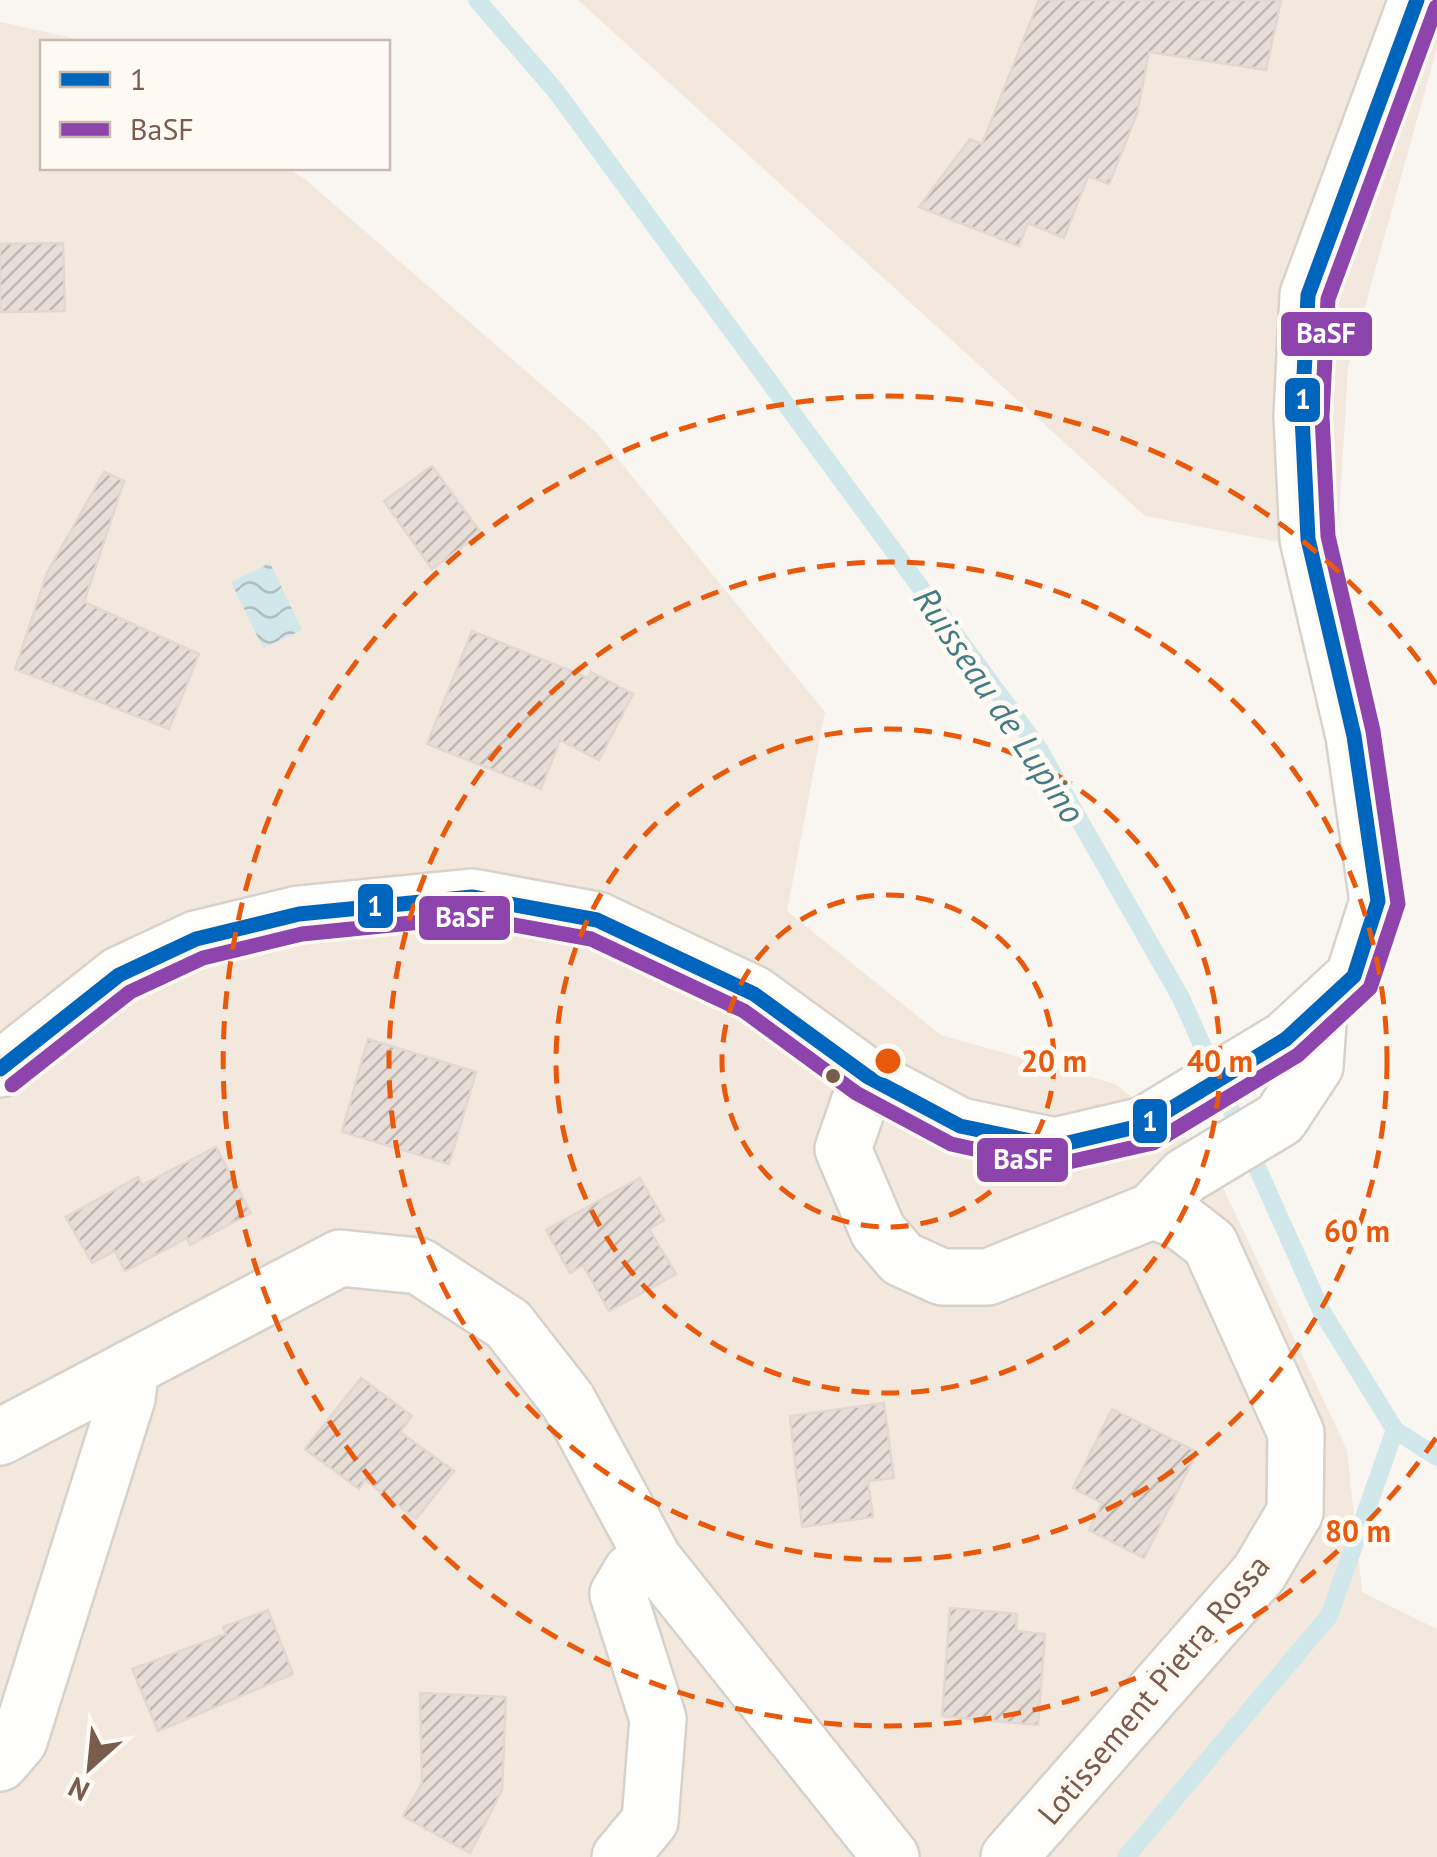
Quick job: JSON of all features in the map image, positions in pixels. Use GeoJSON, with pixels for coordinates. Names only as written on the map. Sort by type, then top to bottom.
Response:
{"type":"FeatureCollection","features":[{"type":"Feature","properties":{"kind":"street"},"geometry":{"type":"LineString","coordinates":[[0,1069],[119,976],[196,939],[299,914],[472,898],[597,920],[754,994],[868,1078],[960,1126],[1055,1146],[1144,1125],[1302,1024],[1354,976],[1378,901],[1354,736],[1308,539],[1302,416],[1308,295],[1417,0]]}},
{"type":"Feature","properties":{"kind":"street"},"geometry":{"type":"LineString","coordinates":[[868,1078],[843,1149],[878,1231],[902,1259],[942,1276],[988,1277],[1152,1210],[1186,1176],[1280,1119],[1315,1066],[1302,1024]]}},
{"type":"Feature","properties":{"kind":"street","name":"Lotissement Pietra Rossa"},"geometry":{"type":"LineString","coordinates":[[1010,1857],[1259,1573],[1294,1512],[1296,1433],[1210,1244],[1179,1220],[1152,1210]]}},
{"type":"Feature","properties":{"kind":"street"},"geometry":{"type":"LineString","coordinates":[[0,1438],[340,1258],[419,1266],[508,1324],[568,1401],[654,1560],[891,1857]]}},
{"type":"Feature","properties":{"kind":"street"},"geometry":{"type":"LineString","coordinates":[[0,1763],[19,1741],[127,1398],[131,1368]]}},
{"type":"Feature","properties":{"kind":"street"},"geometry":{"type":"LineString","coordinates":[[620,1857],[650,1821],[658,1719],[618,1594],[630,1572],[654,1560]]}},
{"type":"Feature","properties":{"kind":"shaded area"},"geometry":{"type":"Polygon","coordinates":[[[578,0],[1437,0],[1437,48],[1348,367],[1337,553],[1145,516],[578,0]]]}},
{"type":"Feature","properties":{"kind":"shaded area"},"geometry":{"type":"Polygon","coordinates":[[[0,22],[82,40],[40,40],[40,170],[290,170],[596,432],[825,712],[787,911],[941,1035],[1115,1084],[1207,1154],[1347,1450],[1362,1592],[1437,1629],[1437,1857],[0,1857],[0,22]]]}},
{"type":"Feature","properties":{"kind":"water"},"geometry":{"type":"Polygon","coordinates":[[[270,563],[302,630],[263,648],[231,582],[270,563]]]}},
{"type":"Feature","properties":{"kind":"building"},"geometry":{"type":"Polygon","coordinates":[[[1039,0],[1281,0],[1266,70],[1149,52],[1137,114],[1109,184],[1088,176],[1064,238],[1028,223],[1019,246],[919,207],[970,139],[982,144],[1039,0]]]}},
{"type":"Feature","properties":{"kind":"building"},"geometry":{"type":"Polygon","coordinates":[[[63,243],[65,311],[0,312],[0,244],[63,243]]]}},
{"type":"Feature","properties":{"kind":"building"},"geometry":{"type":"Polygon","coordinates":[[[432,466],[481,533],[432,569],[384,501],[432,466]]]}},
{"type":"Feature","properties":{"kind":"building"},"geometry":{"type":"Polygon","coordinates":[[[104,472],[124,481],[84,602],[199,654],[169,729],[15,669],[47,573],[104,472]]]}},
{"type":"Feature","properties":{"kind":"building"},"geometry":{"type":"Polygon","coordinates":[[[472,631],[588,678],[591,672],[633,694],[599,760],[560,740],[541,789],[427,744],[472,631]]]}},
{"type":"Feature","properties":{"kind":"building"},"geometry":{"type":"Polygon","coordinates":[[[368,1039],[476,1072],[449,1164],[342,1132],[368,1039]]]}},
{"type":"Feature","properties":{"kind":"building"},"geometry":{"type":"Polygon","coordinates":[[[216,1147],[251,1213],[190,1245],[187,1238],[125,1271],[115,1251],[92,1263],[66,1217],[138,1177],[142,1185],[216,1147]]]}},
{"type":"Feature","properties":{"kind":"building"},"geometry":{"type":"Polygon","coordinates":[[[640,1178],[664,1220],[649,1229],[676,1274],[609,1311],[583,1265],[570,1273],[546,1230],[640,1178]]]}},
{"type":"Feature","properties":{"kind":"building"},"geometry":{"type":"Polygon","coordinates":[[[361,1378],[412,1416],[400,1432],[454,1471],[416,1519],[365,1480],[359,1489],[305,1449],[361,1378]]]}},
{"type":"Feature","properties":{"kind":"building"},"geometry":{"type":"Polygon","coordinates":[[[884,1403],[894,1478],[868,1481],[873,1517],[802,1527],[790,1416],[884,1403]]]}},
{"type":"Feature","properties":{"kind":"building"},"geometry":{"type":"Polygon","coordinates":[[[1112,1409],[1197,1452],[1144,1558],[1089,1530],[1102,1503],[1073,1488],[1112,1409]]]}},
{"type":"Feature","properties":{"kind":"building"},"geometry":{"type":"Polygon","coordinates":[[[950,1608],[1017,1614],[1016,1631],[1045,1634],[1038,1725],[942,1716],[950,1608]]]}},
{"type":"Feature","properties":{"kind":"building"},"geometry":{"type":"Polygon","coordinates":[[[268,1610],[293,1674],[158,1731],[132,1669],[226,1634],[223,1627],[268,1610]]]}},
{"type":"Feature","properties":{"kind":"building"},"geometry":{"type":"Polygon","coordinates":[[[420,1693],[506,1697],[502,1790],[470,1853],[403,1816],[422,1783],[420,1693]]]}},
{"type":"Feature","properties":{"kind":"waterway","name":"Ruisseau de Lupino"},"geometry":{"type":"LineString","coordinates":[[477,0],[555,90],[1037,746],[1181,998],[1321,1310],[1395,1430],[1437,1457]]}},
{"type":"Feature","properties":{"kind":"waterway"},"geometry":{"type":"LineString","coordinates":[[1126,1857],[1329,1616],[1395,1430]]}},
{"type":"Feature","properties":{"kind":"transit line","name":"1"},"geometry":{"type":"LineString","coordinates":[[0,1069],[119,975],[196,939],[299,914],[472,897],[597,920],[754,994],[868,1077],[960,1126],[1055,1146],[1144,1125],[1286,1039],[1354,976],[1378,901],[1354,736],[1308,539],[1302,416],[1308,295],[1417,0]]}},
{"type":"Feature","properties":{"kind":"transit line","name":"BaSF"},"geometry":{"type":"LineString","coordinates":[[12,1085],[130,992],[203,958],[302,934],[471,917],[591,939],[744,1011],[856,1093],[951,1144],[1051,1166],[1153,1143],[1298,1055],[1370,988],[1398,904],[1373,731],[1328,536],[1322,416],[1328,299],[1436,7]]}}]}
